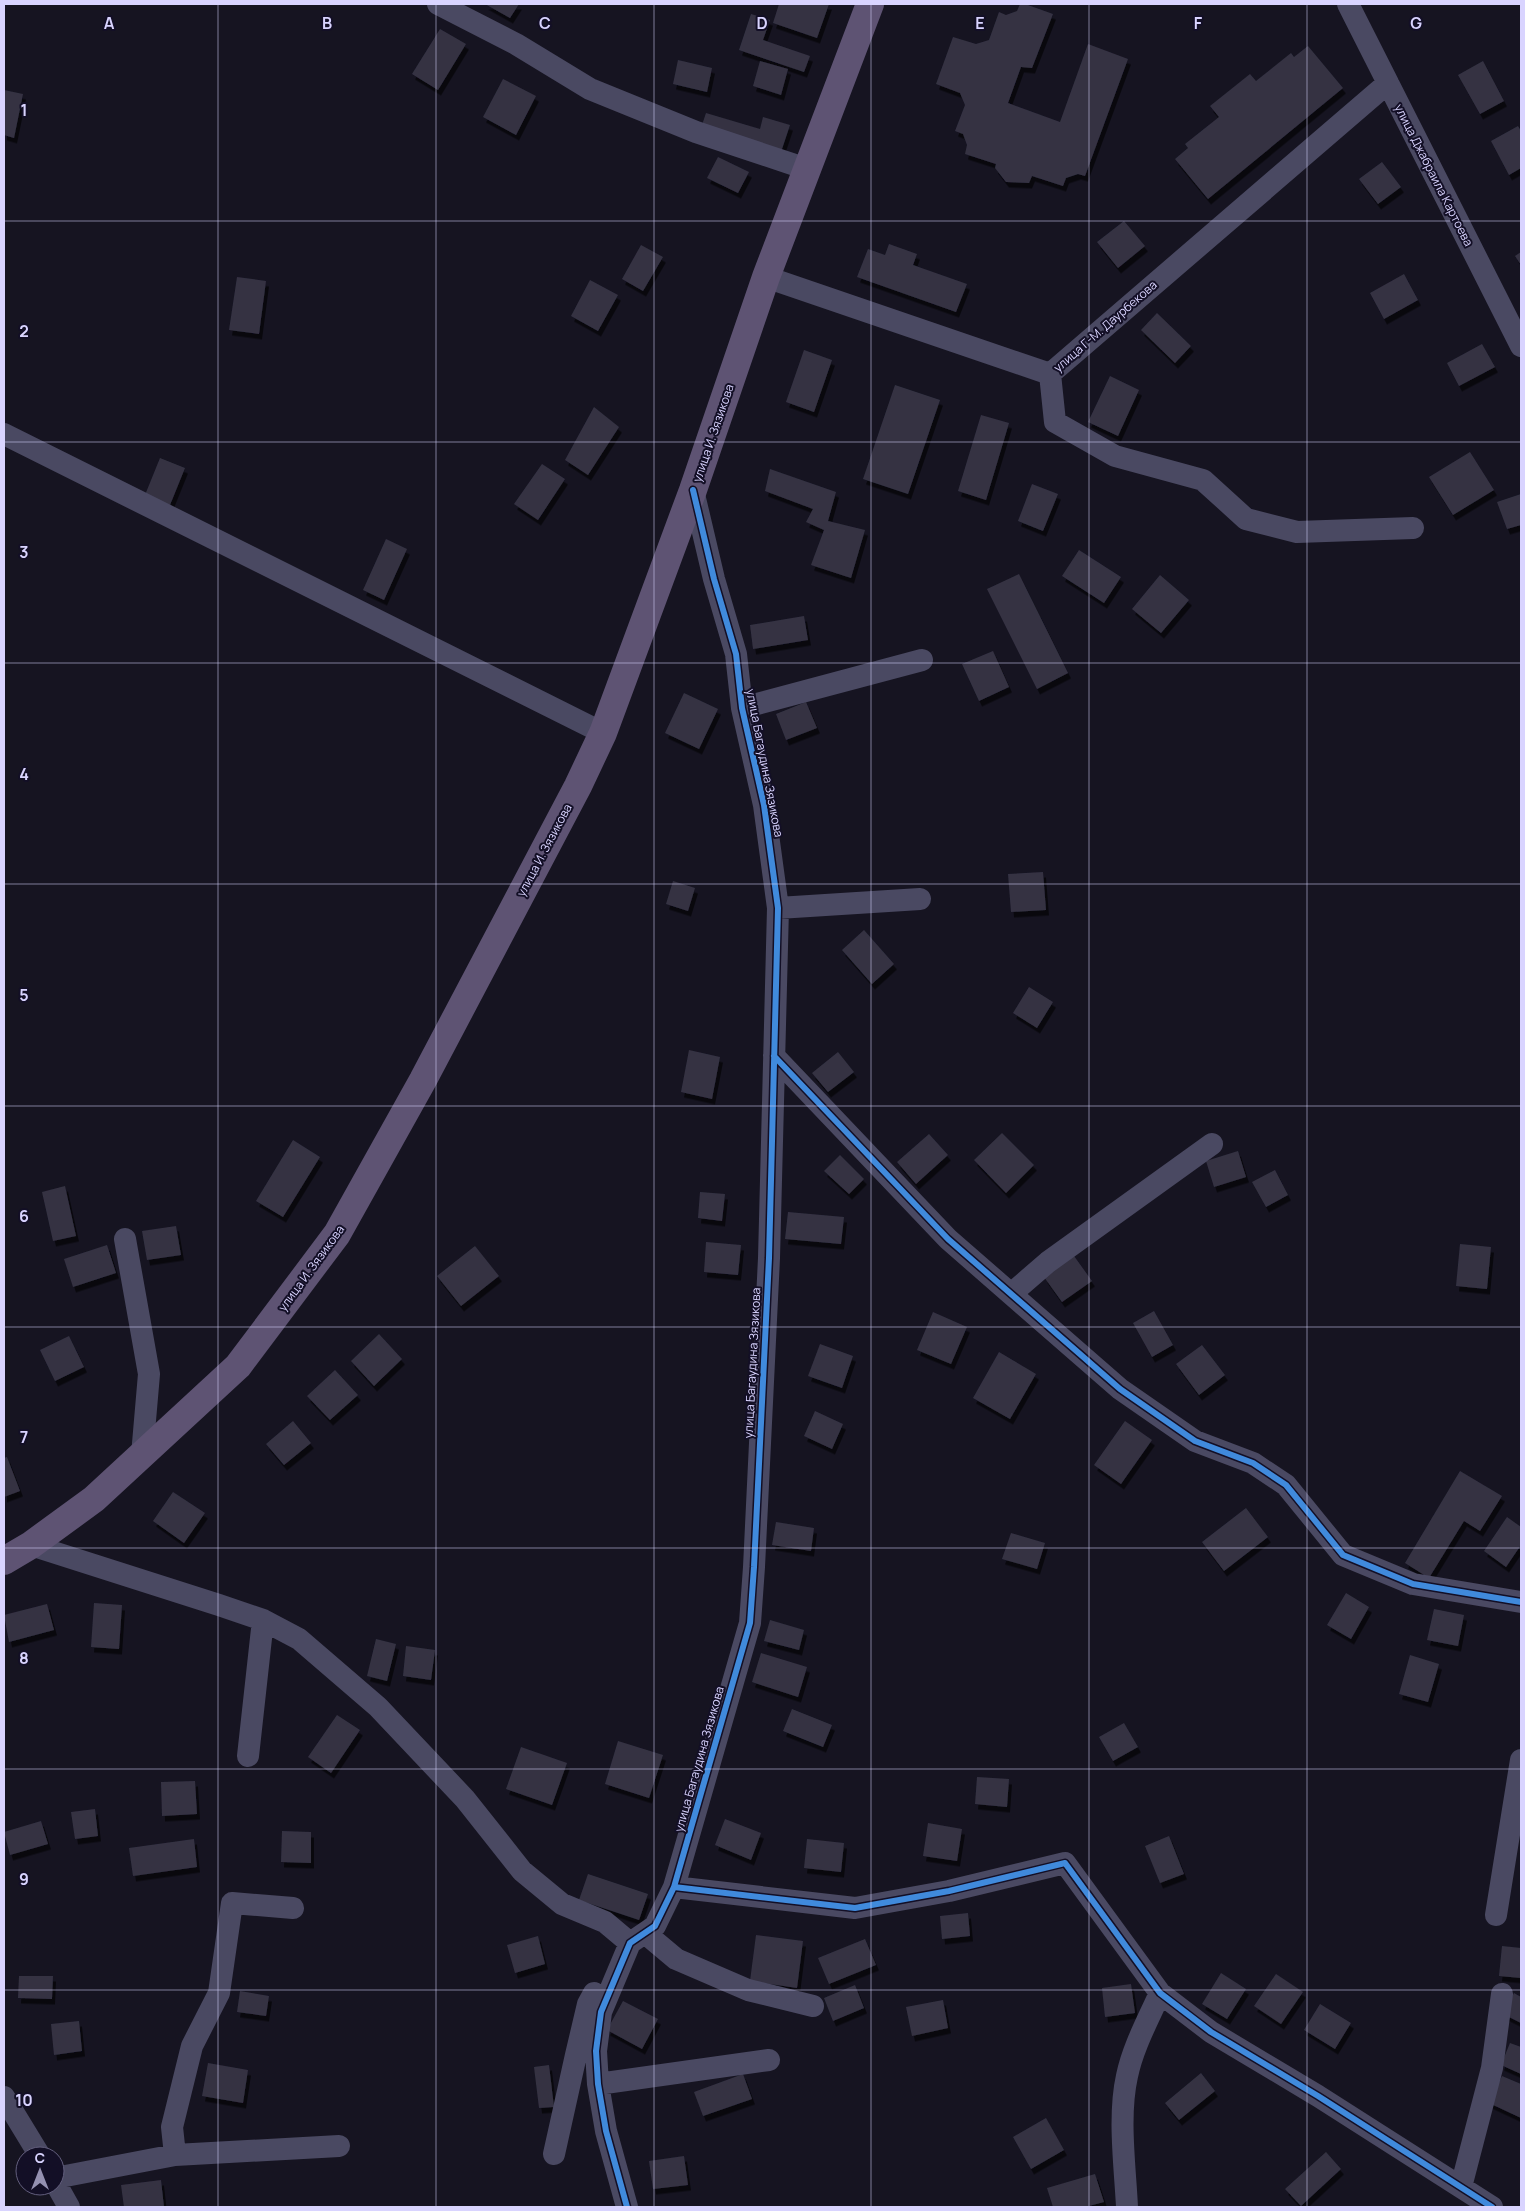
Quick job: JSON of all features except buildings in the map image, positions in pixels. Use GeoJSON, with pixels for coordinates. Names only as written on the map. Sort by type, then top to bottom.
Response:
{"type":"FeatureCollection","features":[{"type":"Feature","properties":{"kind":"main road","name":"улица И. Зязикова"},"geometry":{"type":"LineString","coordinates":[[4,1561],[31,1545],[94,1499],[238,1366],[337,1234],[427,1072],[578,786],[603,733],[693,490],[766,276],[870,4]]}},
{"type":"Feature","properties":{"kind":"street"},"geometry":{"type":"LineString","coordinates":[[438,4],[516,44],[590,89],[696,132],[807,169]]}},
{"type":"Feature","properties":{"kind":"street","name":"улица Джабраила Картоева"},"geometry":{"type":"LineString","coordinates":[[1348,4],[1521,346]]}},
{"type":"Feature","properties":{"kind":"street","name":"улица Г-М. Даурбекова"},"geometry":{"type":"LineString","coordinates":[[766,276],[1050,374],[1388,83]]}},
{"type":"Feature","properties":{"kind":"street"},"geometry":{"type":"LineString","coordinates":[[1050,374],[1055,422],[1116,456],[1203,480],[1246,519],[1296,532],[1413,528]]}},
{"type":"Feature","properties":{"kind":"street"},"geometry":{"type":"LineString","coordinates":[[4,434],[603,733]]}},
{"type":"Feature","properties":{"kind":"street","name":"улица Багаудина Зязикова"},"geometry":{"type":"LineString","coordinates":[[626,2207],[606,2131],[598,2084],[596,2051],[601,2012],[622,1964],[638,1938],[655,1926],[674,1887],[750,1623],[768,1268],[778,908],[764,805],[742,708],[736,654],[714,579],[693,490]]}},
{"type":"Feature","properties":{"kind":"street"},"geometry":{"type":"LineString","coordinates":[[742,708],[922,660]]}},
{"type":"Feature","properties":{"kind":"street"},"geometry":{"type":"LineString","coordinates":[[778,908],[920,898]]}},
{"type":"Feature","properties":{"kind":"street"},"geometry":{"type":"LineString","coordinates":[[774,1056],[948,1239],[1127,1394],[1195,1440],[1253,1463],[1286,1485],[1342,1555],[1413,1584],[1521,1602]]}},
{"type":"Feature","properties":{"kind":"street"},"geometry":{"type":"LineString","coordinates":[[1011,1294],[1048,1262],[1212,1144]]}},
{"type":"Feature","properties":{"kind":"street"},"geometry":{"type":"LineString","coordinates":[[125,1239],[149,1374],[142,1455]]}},
{"type":"Feature","properties":{"kind":"street"},"geometry":{"type":"LineString","coordinates":[[31,1545],[263,1620],[299,1638],[378,1707],[465,1799],[522,1871],[562,1904],[605,1922],[676,1959],[748,1990],[814,2006]]}},
{"type":"Feature","properties":{"kind":"street"},"geometry":{"type":"LineString","coordinates":[[248,1756],[263,1620]]}},
{"type":"Feature","properties":{"kind":"street"},"geometry":{"type":"LineString","coordinates":[[1496,1915],[1521,1760]]}},
{"type":"Feature","properties":{"kind":"street"},"geometry":{"type":"LineString","coordinates":[[674,1887],[855,1908],[949,1890],[1065,1863],[1160,1993],[1211,2032],[1318,2096],[1492,2207]]}},
{"type":"Feature","properties":{"kind":"street"},"geometry":{"type":"LineString","coordinates":[[175,2156],[172,2127],[192,2046],[219,1993],[232,1904],[293,1908]]}},
{"type":"Feature","properties":{"kind":"street"},"geometry":{"type":"LineString","coordinates":[[554,2154],[588,2004],[599,1983],[622,1964]]}},
{"type":"Feature","properties":{"kind":"street"},"geometry":{"type":"LineString","coordinates":[[1127,2207],[1123,2108],[1126,2076],[1136,2047],[1160,1993]]}},
{"type":"Feature","properties":{"kind":"street"},"geometry":{"type":"LineString","coordinates":[[1461,2187],[1492,2068],[1502,1994]]}},
{"type":"Feature","properties":{"kind":"street"},"geometry":{"type":"LineString","coordinates":[[598,2084],[769,2060]]}},
{"type":"Feature","properties":{"kind":"street"},"geometry":{"type":"LineString","coordinates":[[4,2097],[34,2146]]}},
{"type":"Feature","properties":{"kind":"street"},"geometry":{"type":"LineString","coordinates":[[65,2176],[175,2156],[338,2146]]}},
{"type":"Feature","properties":{"kind":"street"},"geometry":{"type":"LineString","coordinates":[[63,2196],[69,2207]]}},
{"type":"Feature","properties":{"kind":"cycle path"},"geometry":{"type":"LineString","coordinates":[[627,2207],[606,2131],[598,2084],[596,2051],[601,2012],[630,1943],[655,1926],[674,1887],[750,1623],[769,1258],[778,908],[764,805],[742,708],[736,654],[714,579],[693,490]]}},
{"type":"Feature","properties":{"kind":"cycle path"},"geometry":{"type":"LineString","coordinates":[[774,1056],[948,1239],[1120,1389],[1195,1441],[1253,1463],[1286,1485],[1343,1555],[1413,1584],[1521,1602]]}},
{"type":"Feature","properties":{"kind":"cycle path"},"geometry":{"type":"LineString","coordinates":[[674,1887],[855,1908],[949,1891],[1065,1863],[1160,1993],[1211,2032],[1318,2096],[1492,2207]]}}]}
